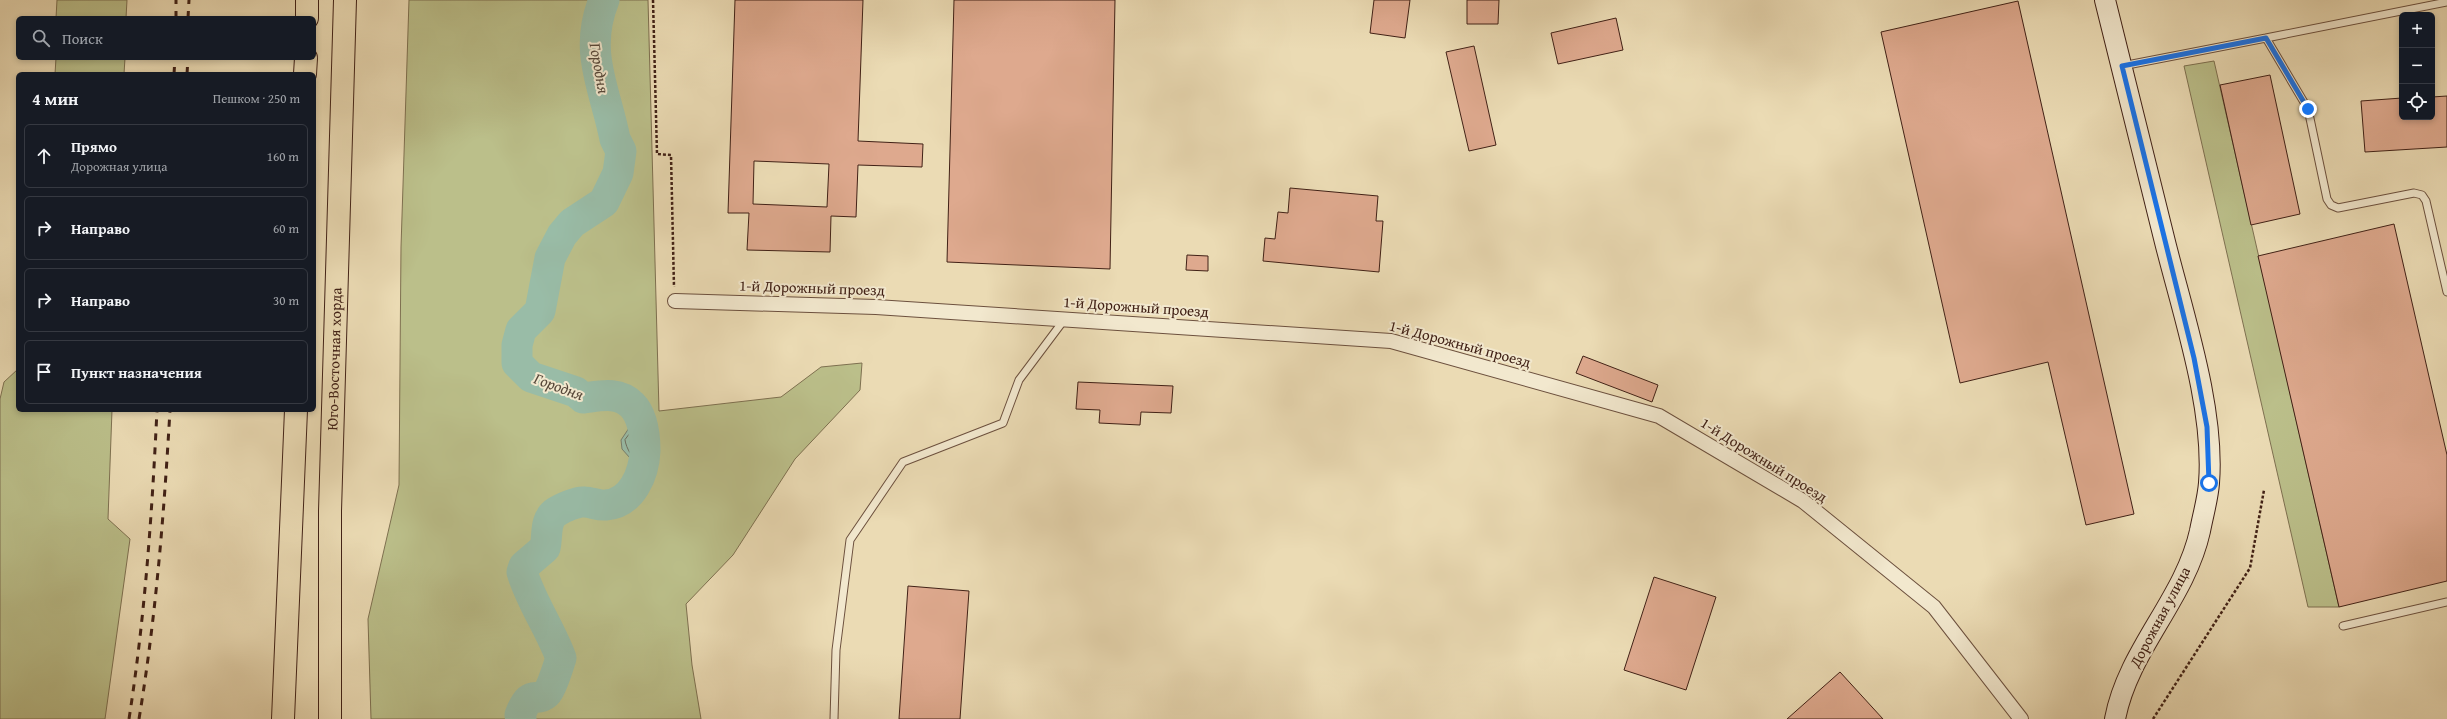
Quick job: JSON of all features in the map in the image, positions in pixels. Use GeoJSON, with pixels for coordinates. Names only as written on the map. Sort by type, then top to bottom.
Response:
{"type":"FeatureCollection","features":[{"type":"Feature","properties":{"kind":"main road"},"geometry":{"type":"LineString","coordinates":[[307,0],[307,16]]}},
{"type":"Feature","properties":{"kind":"main road","name":"Юго-Восточная хорда"},"geometry":{"type":"LineString","coordinates":[[330,719],[330,511],[345,0]]}},
{"type":"Feature","properties":{"kind":"main road","name":"Дорожная улица"},"geometry":{"type":"LineString","coordinates":[[2105,0],[2194,358],[2207,427],[2209,483],[2200,533],[2185,576],[2130,672],[2119,701],[2116,719]]}},
{"type":"Feature","properties":{"kind":"main road"},"geometry":{"type":"LineString","coordinates":[[305,72],[306,60]]}},
{"type":"Feature","properties":{"kind":"main road"},"geometry":{"type":"LineString","coordinates":[[283,719],[296,412]]}},
{"type":"Feature","properties":{"kind":"street","name":"1-й Дорожный проезд"},"geometry":{"type":"LineString","coordinates":[[675,301],[876,307],[1391,341],[1659,416],[1803,501],[1934,607],[2021,719]]}},
{"type":"Feature","properties":{"kind":"lane"},"geometry":{"type":"LineString","coordinates":[[2122,66],[2447,2]]}},
{"type":"Feature","properties":{"kind":"lane"},"geometry":{"type":"LineString","coordinates":[[2266,38],[2308,109],[2327,199],[2331,205],[2338,208],[2414,193],[2422,195],[2426,201],[2444,268],[2447,292]]}},
{"type":"Feature","properties":{"kind":"lane"},"geometry":{"type":"LineString","coordinates":[[834,719],[836,650],[850,540],[904,462],[1003,423],[1019,380],[1064,319]]}},
{"type":"Feature","properties":{"kind":"lane"},"geometry":{"type":"LineString","coordinates":[[2343,626],[2447,602]]}},
{"type":"Feature","properties":{"kind":"path"},"geometry":{"type":"LineString","coordinates":[[653,0],[657,154],[671,156],[675,301]]}},
{"type":"Feature","properties":{"kind":"path"},"geometry":{"type":"LineString","coordinates":[[2153,719],[2250,568],[2264,490]]}},
{"type":"Feature","properties":{"kind":"shaded area"},"geometry":{"type":"Polygon","coordinates":[[[57,0],[127,0],[126,16],[56,16],[57,0]]]}},
{"type":"Feature","properties":{"kind":"shaded area"},"geometry":{"type":"Polygon","coordinates":[[[409,0],[648,0],[659,411],[781,397],[821,367],[862,363],[860,390],[795,459],[733,555],[686,604],[692,665],[701,719],[371,719],[368,619],[399,485],[401,247],[409,0]]]}},
{"type":"Feature","properties":{"kind":"shaded area"},"geometry":{"type":"Polygon","coordinates":[[[56,60],[125,60],[124,72],[55,72],[56,60]]]}},
{"type":"Feature","properties":{"kind":"shaded area"},"geometry":{"type":"Polygon","coordinates":[[[2214,61],[2339,607],[2308,607],[2184,66],[2214,61]]]}},
{"type":"Feature","properties":{"kind":"shaded area"},"geometry":{"type":"Polygon","coordinates":[[[16,371],[16,412],[112,412],[108,519],[130,539],[105,719],[0,719],[0,399],[4,382],[16,371]]]}},
{"type":"Feature","properties":{"kind":"water"},"geometry":{"type":"Polygon","coordinates":[[[633,422],[652,426],[658,434],[658,445],[651,464],[638,467],[622,449],[621,440],[633,422]]]}},
{"type":"Feature","properties":{"kind":"building"},"geometry":{"type":"Polygon","coordinates":[[[735,0],[863,0],[858,141],[923,144],[922,167],[858,165],[856,217],[831,216],[830,252],[747,250],[749,213],[728,213],[735,0]],[[754,161],[753,204],[827,207],[829,164],[754,161]]]}},
{"type":"Feature","properties":{"kind":"building"},"geometry":{"type":"Polygon","coordinates":[[[954,0],[1115,0],[1110,269],[947,262],[954,0]]]}},
{"type":"Feature","properties":{"kind":"building"},"geometry":{"type":"Polygon","coordinates":[[[1374,0],[1410,0],[1405,38],[1370,33],[1374,0]]]}},
{"type":"Feature","properties":{"kind":"building"},"geometry":{"type":"Polygon","coordinates":[[[1467,0],[1499,0],[1498,24],[1467,24],[1467,0]]]}},
{"type":"Feature","properties":{"kind":"building"},"geometry":{"type":"Polygon","coordinates":[[[2018,1],[2134,514],[2086,525],[2048,362],[1960,383],[1881,32],[2018,1]]]}},
{"type":"Feature","properties":{"kind":"building"},"geometry":{"type":"Polygon","coordinates":[[[1616,18],[1623,50],[1558,64],[1551,33],[1616,18]]]}},
{"type":"Feature","properties":{"kind":"building"},"geometry":{"type":"Polygon","coordinates":[[[1474,46],[1496,145],[1469,151],[1446,52],[1474,46]]]}},
{"type":"Feature","properties":{"kind":"building"},"geometry":{"type":"Polygon","coordinates":[[[2270,75],[2300,214],[2251,225],[2220,85],[2270,75]]]}},
{"type":"Feature","properties":{"kind":"building"},"geometry":{"type":"Polygon","coordinates":[[[2447,96],[2447,147],[2365,152],[2361,101],[2399,98],[2399,120],[2435,120],[2435,97],[2447,96]]]}},
{"type":"Feature","properties":{"kind":"building"},"geometry":{"type":"Polygon","coordinates":[[[1290,188],[1378,196],[1376,221],[1383,221],[1379,272],[1263,261],[1265,238],[1275,239],[1278,212],[1288,213],[1290,188]]]}},
{"type":"Feature","properties":{"kind":"building"},"geometry":{"type":"Polygon","coordinates":[[[2394,224],[2447,455],[2447,581],[2339,607],[2258,256],[2394,224]]]}},
{"type":"Feature","properties":{"kind":"building"},"geometry":{"type":"Polygon","coordinates":[[[1187,255],[1208,256],[1208,271],[1186,270],[1187,255]]]}},
{"type":"Feature","properties":{"kind":"building"},"geometry":{"type":"Polygon","coordinates":[[[1583,356],[1658,385],[1652,402],[1576,373],[1583,356]]]}},
{"type":"Feature","properties":{"kind":"building"},"geometry":{"type":"Polygon","coordinates":[[[1078,382],[1173,386],[1171,413],[1141,412],[1140,425],[1099,423],[1100,410],[1076,409],[1078,382]]]}},
{"type":"Feature","properties":{"kind":"building"},"geometry":{"type":"Polygon","coordinates":[[[1654,577],[1716,597],[1686,690],[1624,670],[1654,577]]]}},
{"type":"Feature","properties":{"kind":"building"},"geometry":{"type":"Polygon","coordinates":[[[908,586],[969,591],[960,719],[899,719],[908,586]]]}},
{"type":"Feature","properties":{"kind":"building"},"geometry":{"type":"Polygon","coordinates":[[[1840,672],[1883,719],[1787,719],[1840,672]]]}},
{"type":"Feature","properties":{"kind":"waterway","name":"Городня"},"geometry":{"type":"LineString","coordinates":[[521,719],[520,715],[527,701],[543,696],[549,691],[561,658],[526,583],[522,572],[524,566],[545,548],[547,528],[552,515],[570,505],[581,502],[606,505],[623,499],[635,486],[644,460],[645,439],[643,426],[636,410],[627,401],[615,396],[583,398],[576,392],[531,377],[517,363],[517,345],[521,330],[540,311],[550,258],[562,235],[572,223],[604,202],[618,173],[621,151],[615,139],[598,70],[596,53],[595,36],[598,19],[604,0]]}},
{"type":"Feature","properties":{"kind":"railway"},"geometry":{"type":"LineString","coordinates":[[176,0],[176,16]]}},
{"type":"Feature","properties":{"kind":"railway"},"geometry":{"type":"LineString","coordinates":[[188,16],[189,0]]}},
{"type":"Feature","properties":{"kind":"railway"},"geometry":{"type":"LineString","coordinates":[[174,72],[175,60]]}},
{"type":"Feature","properties":{"kind":"railway"},"geometry":{"type":"LineString","coordinates":[[187,72],[188,60]]}},
{"type":"Feature","properties":{"kind":"railway"},"geometry":{"type":"LineString","coordinates":[[129,719],[135,680],[147,565],[157,412]]}},
{"type":"Feature","properties":{"kind":"railway"},"geometry":{"type":"LineString","coordinates":[[139,719],[159,565],[170,412]]}},
{"type":"Feature","properties":{"kind":"route"},"geometry":{"type":"LineString","coordinates":[[2209,483],[2207,427],[2194,358],[2122,66],[2266,38],[2308,109]]}}]}
